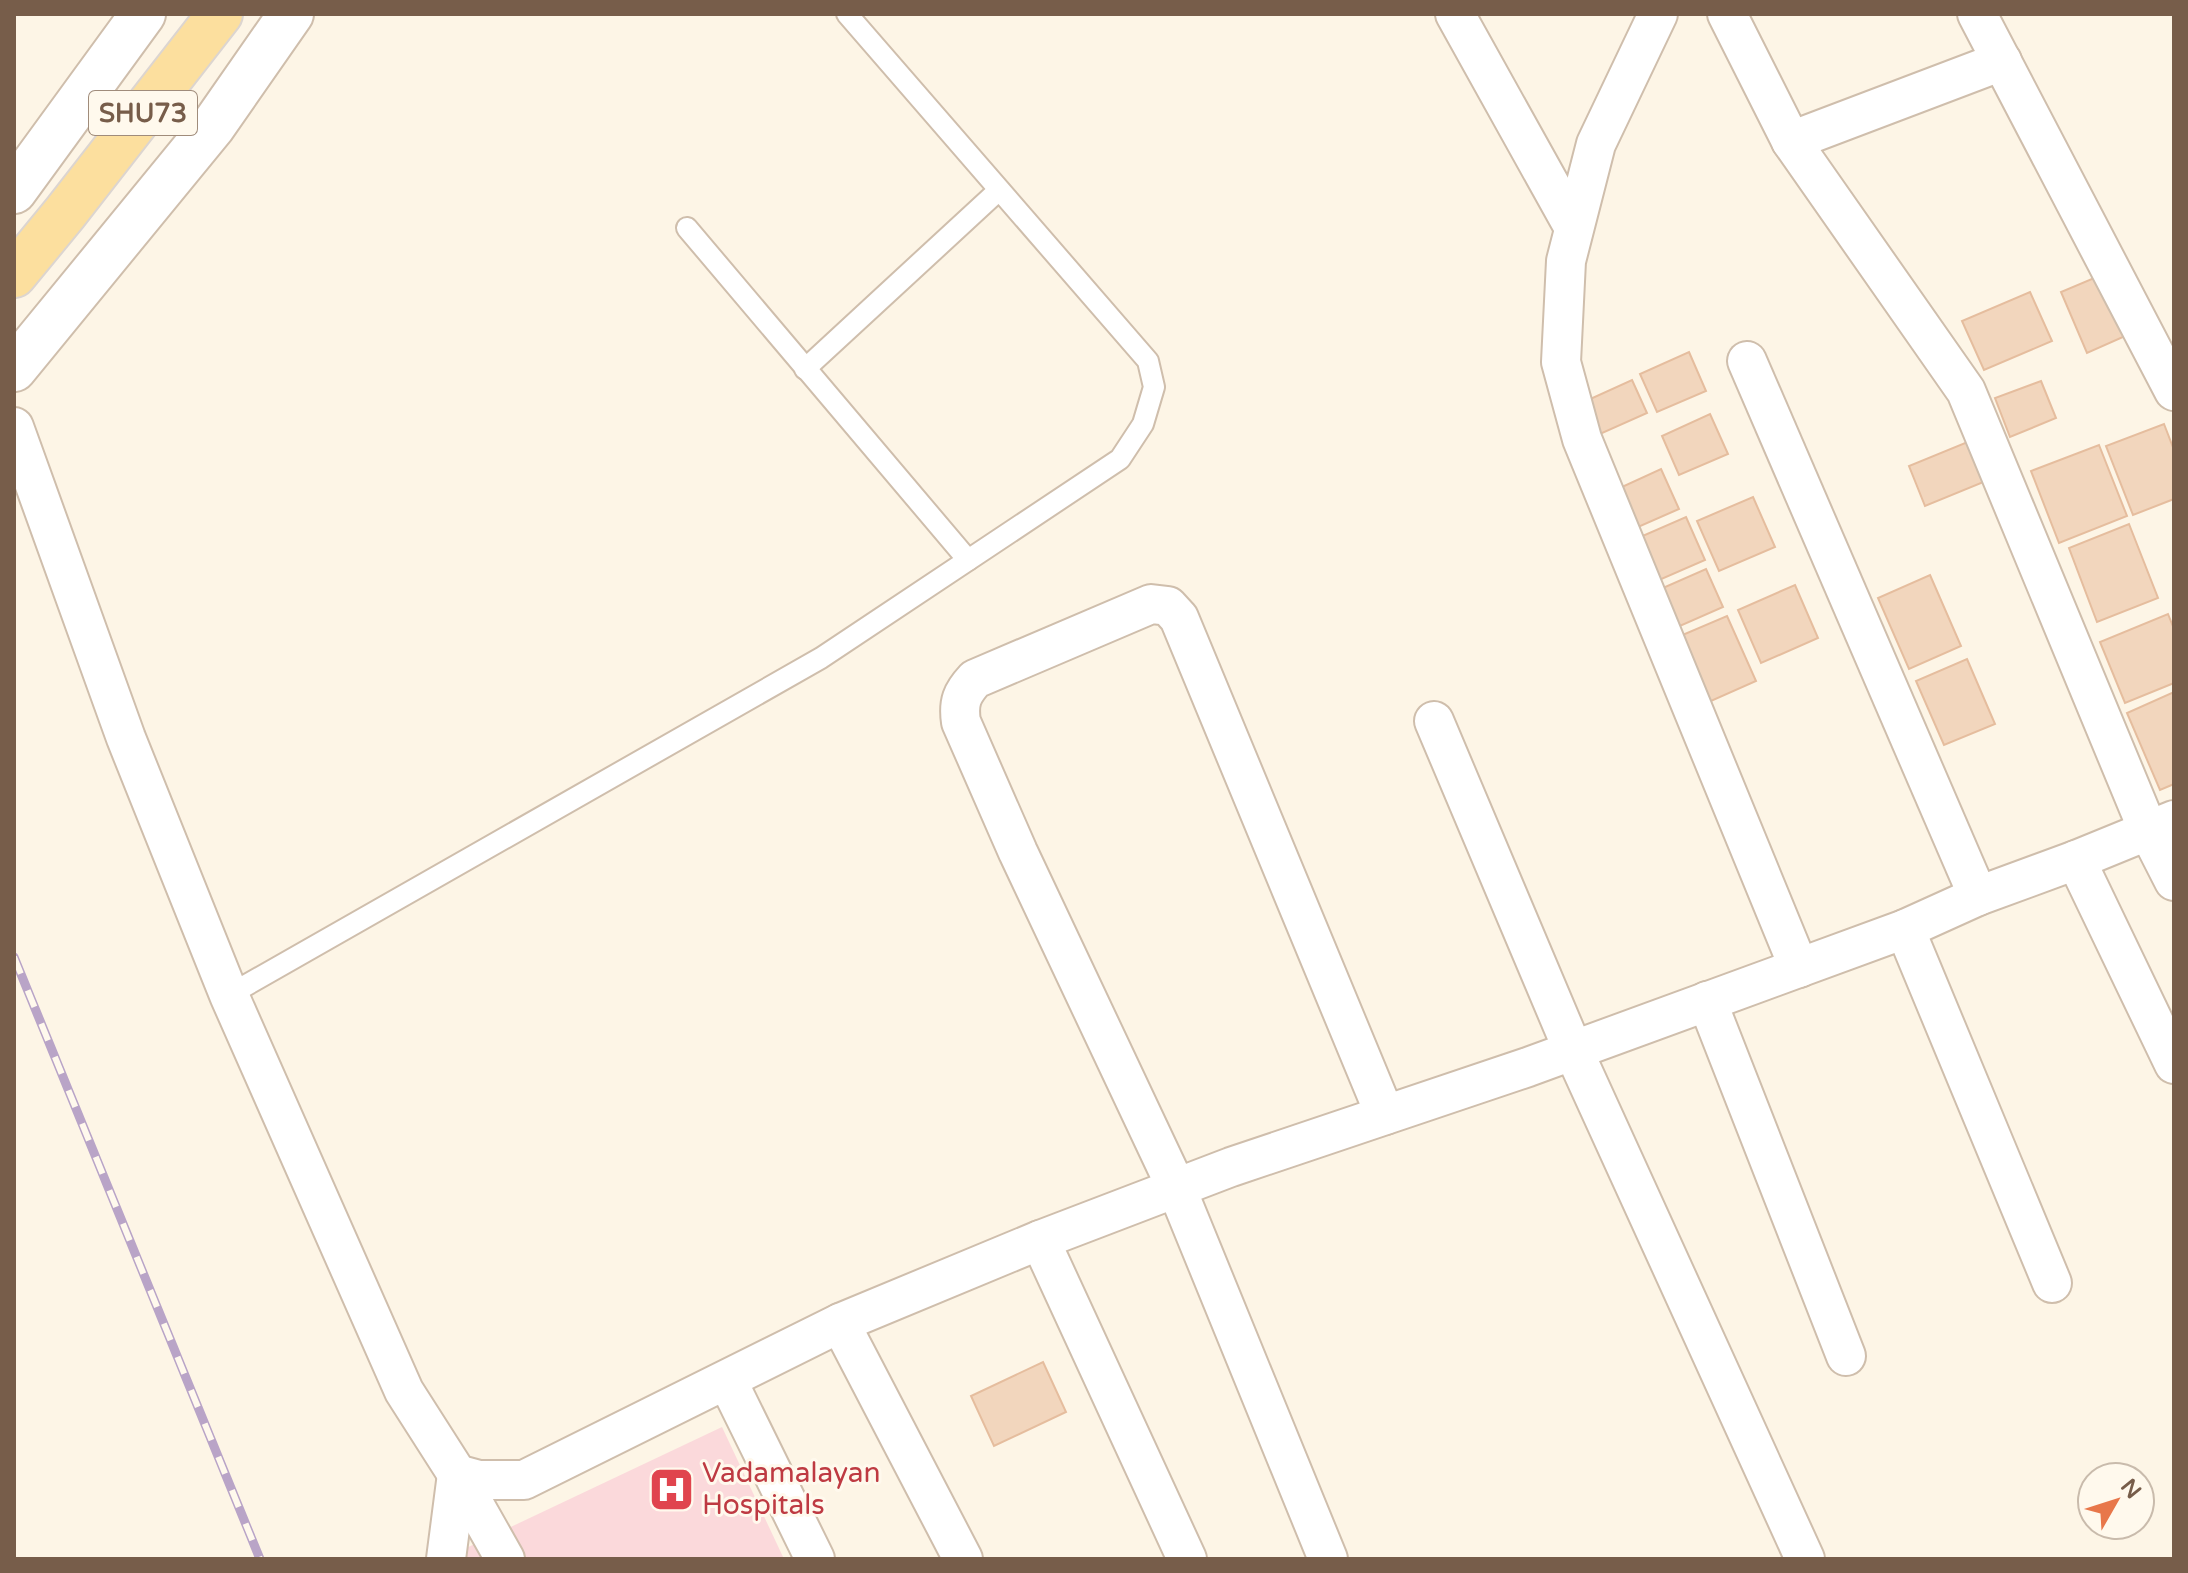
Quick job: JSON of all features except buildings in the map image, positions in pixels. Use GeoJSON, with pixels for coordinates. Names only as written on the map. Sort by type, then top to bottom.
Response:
{"type":"FeatureCollection","features":[{"type":"Feature","properties":{"kind":"main road","name":"SHU73"},"geometry":{"type":"LineString","coordinates":[[14,275],[220,14]]}},
{"type":"Feature","properties":{"kind":"street"},"geometry":{"type":"LineString","coordinates":[[14,191],[143,14]]}},
{"type":"Feature","properties":{"kind":"street"},"geometry":{"type":"LineString","coordinates":[[14,369],[213,126],[291,14]]}},
{"type":"Feature","properties":{"kind":"street"},"geometry":{"type":"LineString","coordinates":[[1455,14],[1573,226]]}},
{"type":"Feature","properties":{"kind":"street"},"geometry":{"type":"LineString","coordinates":[[1658,14],[1596,144],[1573,226],[1566,261],[1561,362],[1582,439],[1799,968]]}},
{"type":"Feature","properties":{"kind":"street"},"geometry":{"type":"LineString","coordinates":[[1727,14],[1791,141],[1966,391],[2161,825],[2174,881]]}},
{"type":"Feature","properties":{"kind":"street"},"geometry":{"type":"LineString","coordinates":[[1977,14],[2174,391]]}},
{"type":"Feature","properties":{"kind":"street"},"geometry":{"type":"LineString","coordinates":[[1791,141],[2002,61]]}},
{"type":"Feature","properties":{"kind":"street"},"geometry":{"type":"LineString","coordinates":[[1747,361],[1978,896]]}},
{"type":"Feature","properties":{"kind":"street"},"geometry":{"type":"LineString","coordinates":[[14,427],[126,738],[229,995],[404,1391],[457,1474],[505,1559]]}},
{"type":"Feature","properties":{"kind":"street"},"geometry":{"type":"LineString","coordinates":[[1328,1559],[1176,1187],[1018,852],[961,722],[958,705],[975,679],[1151,604],[1168,606],[1179,618],[1385,1115]]}},
{"type":"Feature","properties":{"kind":"street"},"geometry":{"type":"LineString","coordinates":[[1434,721],[1573,1050],[1805,1559]]}},
{"type":"Feature","properties":{"kind":"street"},"geometry":{"type":"LineString","coordinates":[[457,1474],[479,1480],[524,1480],[840,1323],[1040,1240],[1176,1187],[1573,1050],[1905,929],[1978,896],[2161,825]]}},
{"type":"Feature","properties":{"kind":"street"},"geometry":{"type":"LineString","coordinates":[[2076,860],[2174,1064]]}},
{"type":"Feature","properties":{"kind":"street"},"geometry":{"type":"LineString","coordinates":[[1905,929],[2052,1283]]}},
{"type":"Feature","properties":{"kind":"street"},"geometry":{"type":"LineString","coordinates":[[1707,1001],[1846,1356]]}},
{"type":"Feature","properties":{"kind":"street"},"geometry":{"type":"LineString","coordinates":[[1040,1240],[1187,1559]]}},
{"type":"Feature","properties":{"kind":"street"},"geometry":{"type":"LineString","coordinates":[[840,1323],[963,1559]]}},
{"type":"Feature","properties":{"kind":"street"},"geometry":{"type":"LineString","coordinates":[[727,1380],[815,1559]]}},
{"type":"Feature","properties":{"kind":"street"},"geometry":{"type":"LineString","coordinates":[[446,1559],[457,1474]]}},
{"type":"Feature","properties":{"kind":"lane"},"geometry":{"type":"LineString","coordinates":[[229,995],[821,658],[1120,459],[1143,424],[1154,387],[1148,361],[847,14]]}},
{"type":"Feature","properties":{"kind":"lane"},"geometry":{"type":"LineString","coordinates":[[805,369],[999,190]]}},
{"type":"Feature","properties":{"kind":"lane"},"geometry":{"type":"LineString","coordinates":[[687,228],[968,560]]}},
{"type":"Feature","properties":{"kind":"shaded area","name":"Vadamalayan Hospitals"},"geometry":{"type":"Polygon","coordinates":[[[722,1427],[784,1559],[462,1559],[460,1551],[722,1427]]]}},
{"type":"Feature","properties":{"kind":"railway"},"geometry":{"type":"LineString","coordinates":[[14,957],[260,1559]]}},
{"type":"Feature","properties":{"kind":"place","name":"Vadamalayan Hospitals"},"geometry":{"type":"Point","coordinates":[671,1489]}}]}
